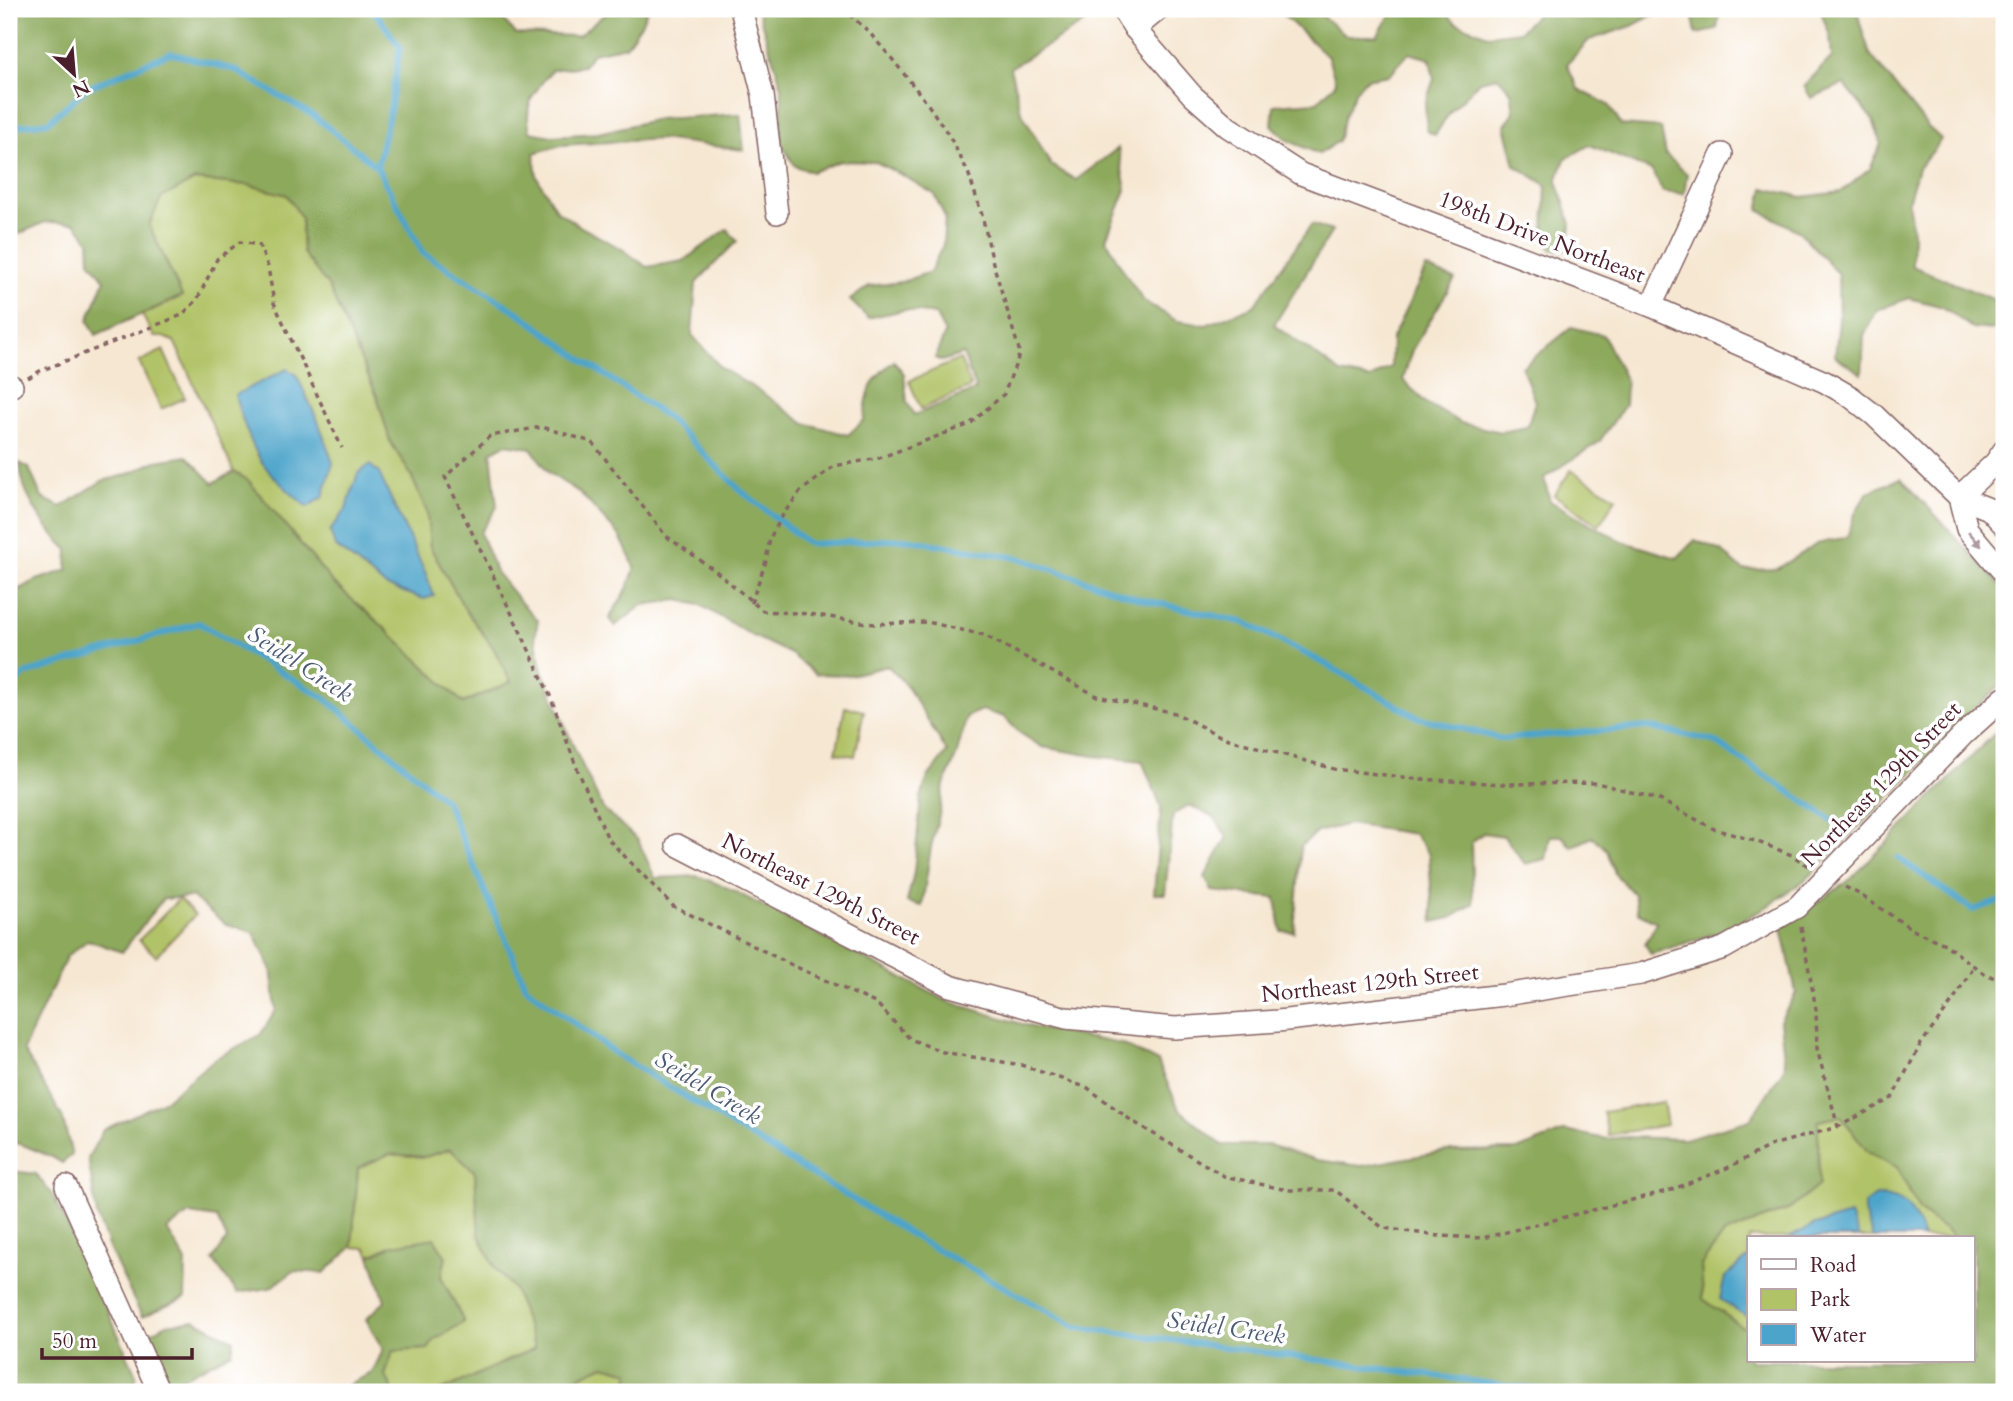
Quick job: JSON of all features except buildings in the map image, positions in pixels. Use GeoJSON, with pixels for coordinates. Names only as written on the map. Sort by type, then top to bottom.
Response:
{"type":"FeatureCollection","features":[{"type":"Feature","properties":{"kind":"street"},"geometry":{"type":"LineString","coordinates":[[741,9],[764,95],[776,213]]}},
{"type":"Feature","properties":{"kind":"street","name":"198th Drive Northeast"},"geometry":{"type":"LineString","coordinates":[[1122,9],[1135,29],[1192,95],[1228,127],[1301,174],[1651,306],[1825,382],[1874,415],[1959,497],[1989,509],[2004,525]]}},
{"type":"Feature","properties":{"kind":"street"},"geometry":{"type":"LineString","coordinates":[[1135,29],[1159,9]]}},
{"type":"Feature","properties":{"kind":"street"},"geometry":{"type":"LineString","coordinates":[[1651,306],[1722,154]]}},
{"type":"Feature","properties":{"kind":"street"},"geometry":{"type":"LineString","coordinates":[[2004,450],[1959,497],[1967,529],[2004,573]]}},
{"type":"Feature","properties":{"kind":"street","name":"Northeast 129th Street"},"geometry":{"type":"LineString","coordinates":[[677,845],[950,986],[1066,1018],[1175,1028],[1278,1021],[1504,995],[1641,974],[1724,948],[1797,907],[1964,734],[2004,698]]}},
{"type":"Feature","properties":{"kind":"street"},"geometry":{"type":"LineString","coordinates":[[66,1186],[159,1392]]}},
{"type":"Feature","properties":{"kind":"path"},"geometry":{"type":"LineString","coordinates":[[751,603],[771,538],[784,513],[801,491],[834,466],[879,458],[970,424],[1004,394],[1020,353],[993,263],[982,215],[968,172],[950,137],[893,60],[868,31],[843,9]]}},
{"type":"Feature","properties":{"kind":"path"},"geometry":{"type":"LineString","coordinates":[[10,386],[40,371],[182,315],[197,300],[216,258],[240,242],[259,246],[268,267],[274,303],[342,448]]}},
{"type":"Feature","properties":{"kind":"path"},"geometry":{"type":"LineString","coordinates":[[1974,966],[1921,1044],[1892,1098],[1838,1127],[1772,1146],[1725,1169],[1671,1190],[1483,1238],[1439,1236],[1383,1228],[1335,1190],[1287,1190],[1224,1176],[1132,1121],[1088,1088],[1021,1066],[943,1052],[910,1039],[877,1004],[673,906],[608,839],[576,766],[551,698],[445,477],[490,436],[542,427],[592,442],[666,536],[717,572],[763,611],[810,614],[874,624],[927,622],[984,635],[1097,696],[1175,713],[1222,737],[1334,769],[1419,779],[1504,784],[1597,783],[1658,799],[1714,829],[1792,855],[1825,877],[1859,894],[1915,932],[1945,944],[1974,966],[1983,973],[2004,982]]}},
{"type":"Feature","properties":{"kind":"path"},"geometry":{"type":"LineString","coordinates":[[1797,907],[1816,1009],[1817,1049],[1838,1127]]}},
{"type":"Feature","properties":{"kind":"green space"},"geometry":{"type":"Polygon","coordinates":[[[9,9],[494,9],[516,34],[578,36],[611,9],[648,9],[626,46],[593,53],[583,66],[552,70],[529,105],[530,132],[552,136],[598,133],[658,119],[740,114],[744,150],[661,139],[561,145],[534,153],[537,177],[556,210],[647,267],[683,261],[727,229],[737,241],[696,283],[692,335],[721,368],[804,423],[848,435],[864,420],[871,386],[894,361],[904,374],[907,402],[914,415],[976,390],[963,354],[942,361],[935,358],[945,333],[935,314],[904,310],[868,318],[850,300],[869,286],[901,282],[930,272],[943,245],[945,217],[934,194],[876,162],[840,161],[812,172],[795,166],[781,143],[782,87],[757,9],[1092,9],[1096,16],[1010,68],[1021,111],[1051,165],[1076,180],[1118,148],[1126,190],[1106,239],[1144,301],[1177,321],[1206,325],[1254,306],[1312,224],[1332,231],[1274,325],[1341,373],[1370,379],[1391,367],[1392,338],[1426,268],[1455,279],[1412,350],[1403,380],[1426,403],[1461,423],[1501,432],[1527,427],[1535,402],[1522,367],[1572,327],[1603,335],[1626,381],[1625,405],[1599,442],[1544,478],[1550,501],[1621,541],[1677,558],[1695,540],[1722,551],[1743,570],[1777,569],[1817,544],[1847,537],[1856,511],[1868,492],[1901,478],[2004,589],[2004,681],[1808,878],[1768,906],[1724,931],[1651,954],[1645,944],[1657,922],[1637,912],[1634,894],[1615,874],[1607,850],[1593,837],[1571,847],[1562,836],[1550,836],[1546,859],[1525,864],[1504,836],[1483,833],[1471,843],[1473,904],[1451,918],[1433,922],[1429,854],[1414,834],[1349,824],[1317,832],[1301,846],[1294,932],[1281,931],[1276,898],[1212,891],[1205,877],[1227,837],[1214,817],[1189,805],[1173,815],[1165,894],[1154,894],[1161,806],[1142,761],[1042,747],[1020,733],[1004,717],[982,710],[967,716],[956,757],[944,785],[922,906],[907,902],[914,872],[921,797],[928,777],[947,752],[907,686],[888,666],[850,675],[816,674],[791,654],[753,636],[700,605],[678,600],[643,605],[615,626],[609,619],[627,589],[635,568],[620,536],[580,493],[549,473],[531,448],[506,444],[491,452],[497,507],[480,533],[496,572],[538,620],[535,636],[541,668],[603,809],[638,840],[655,878],[698,876],[728,888],[947,1001],[1032,1027],[1121,1044],[1158,1062],[1179,1109],[1222,1145],[1269,1145],[1317,1160],[1362,1166],[1446,1151],[1517,1150],[1565,1131],[1607,1139],[1684,1139],[1750,1120],[1785,1067],[1780,1021],[1796,993],[1782,928],[1852,878],[2004,724],[2004,1392],[625,1392],[630,1372],[604,1365],[578,1377],[571,1392],[439,1392],[535,1348],[514,1289],[495,1268],[479,1235],[475,1172],[450,1149],[425,1157],[389,1154],[358,1168],[352,1247],[324,1273],[294,1271],[270,1288],[237,1293],[213,1260],[227,1239],[217,1218],[189,1214],[167,1230],[186,1261],[185,1298],[142,1317],[97,1216],[88,1158],[103,1130],[164,1101],[216,1058],[260,1035],[276,1010],[271,968],[253,932],[225,924],[192,897],[163,899],[122,952],[88,940],[67,956],[23,1050],[62,1116],[72,1155],[62,1163],[18,1143],[9,1147],[9,594],[37,580],[67,570],[68,550],[36,511],[21,475],[20,463],[29,468],[42,498],[61,507],[102,481],[126,475],[156,461],[187,456],[213,483],[234,472],[249,481],[333,583],[463,703],[511,682],[493,647],[466,611],[430,547],[427,512],[411,475],[390,441],[377,396],[329,287],[303,253],[301,217],[287,195],[249,185],[195,180],[161,198],[149,225],[182,296],[96,335],[88,320],[105,280],[90,261],[89,241],[75,223],[45,222],[14,236],[9,243],[9,9]]]}},
{"type":"Feature","properties":{"kind":"green space"},"geometry":{"type":"Polygon","coordinates":[[[1277,9],[1313,9],[1347,36],[1377,36],[1394,9],[1442,9],[1456,23],[1488,35],[1520,31],[1537,14],[1536,9],[1664,9],[1632,26],[1589,40],[1567,64],[1578,89],[1609,105],[1621,125],[1661,128],[1666,155],[1687,174],[1684,194],[1663,192],[1652,171],[1590,145],[1565,159],[1557,181],[1571,224],[1568,250],[1551,250],[1544,233],[1546,185],[1515,165],[1505,125],[1514,112],[1511,91],[1498,77],[1480,81],[1451,111],[1435,135],[1427,131],[1425,104],[1434,79],[1430,59],[1409,53],[1389,75],[1366,79],[1356,90],[1338,141],[1319,154],[1287,140],[1272,125],[1274,105],[1317,102],[1336,83],[1328,57],[1277,9]]]}},
{"type":"Feature","properties":{"kind":"green space"},"geometry":{"type":"Polygon","coordinates":[[[1689,9],[1720,9],[1717,30],[1696,34],[1689,9]]]}},
{"type":"Feature","properties":{"kind":"green space"},"geometry":{"type":"Polygon","coordinates":[[[1820,9],[1857,9],[1870,54],[1927,126],[1941,139],[1918,168],[1908,202],[1913,232],[1912,266],[2004,304],[2004,331],[1972,328],[1943,307],[1909,298],[1877,310],[1864,335],[1862,374],[1835,356],[1839,320],[1838,274],[1800,232],[1759,210],[1764,188],[1802,197],[1841,192],[1870,169],[1881,144],[1873,120],[1844,84],[1811,98],[1804,86],[1832,57],[1830,36],[1820,9]]]}},
{"type":"Feature","properties":{"kind":"green space"},"geometry":{"type":"Polygon","coordinates":[[[194,180],[249,185],[287,195],[301,217],[303,253],[329,287],[377,396],[390,441],[411,475],[427,512],[430,547],[466,611],[493,647],[511,682],[463,703],[333,583],[249,482],[234,472],[174,341],[154,337],[142,315],[182,296],[149,225],[160,198],[194,180]]]}},
{"type":"Feature","properties":{"kind":"green space"},"geometry":{"type":"Polygon","coordinates":[[[163,350],[185,398],[161,409],[139,362],[163,350]]]}},
{"type":"Feature","properties":{"kind":"green space"},"geometry":{"type":"Polygon","coordinates":[[[960,359],[971,387],[921,409],[909,381],[960,359]]]}},
{"type":"Feature","properties":{"kind":"green space"},"geometry":{"type":"Polygon","coordinates":[[[1571,470],[1616,498],[1599,525],[1554,495],[1571,470]]]}},
{"type":"Feature","properties":{"kind":"green space"},"geometry":{"type":"Polygon","coordinates":[[[845,707],[864,711],[855,756],[836,753],[845,707]]]}},
{"type":"Feature","properties":{"kind":"green space"},"geometry":{"type":"Polygon","coordinates":[[[179,899],[195,915],[156,956],[139,940],[179,899]]]}},
{"type":"Feature","properties":{"kind":"green space"},"geometry":{"type":"Polygon","coordinates":[[[1663,1102],[1667,1125],[1608,1135],[1603,1112],[1663,1102]]]}},
{"type":"Feature","properties":{"kind":"green space"},"geometry":{"type":"Polygon","coordinates":[[[1841,1116],[1868,1152],[1897,1166],[1919,1210],[1953,1236],[1747,1236],[1747,1328],[1703,1299],[1701,1265],[1724,1234],[1790,1209],[1818,1121],[1841,1116]]]}},
{"type":"Feature","properties":{"kind":"green space"},"geometry":{"type":"Polygon","coordinates":[[[450,1149],[475,1172],[479,1235],[495,1268],[514,1289],[535,1348],[439,1392],[392,1392],[385,1376],[393,1351],[428,1349],[435,1339],[464,1322],[441,1277],[446,1257],[393,1245],[370,1256],[366,1248],[352,1247],[358,1168],[389,1154],[425,1157],[450,1149]]]}},
{"type":"Feature","properties":{"kind":"green space"},"geometry":{"type":"Polygon","coordinates":[[[12,1171],[36,1174],[53,1196],[137,1377],[128,1392],[9,1392],[9,1175],[12,1171]]]}},
{"type":"Feature","properties":{"kind":"green space"},"geometry":{"type":"Polygon","coordinates":[[[434,1238],[446,1257],[441,1277],[464,1322],[435,1339],[428,1349],[393,1351],[385,1375],[392,1392],[340,1392],[372,1373],[383,1350],[366,1319],[385,1301],[370,1256],[393,1245],[434,1238]]]}},
{"type":"Feature","properties":{"kind":"green space"},"geometry":{"type":"Polygon","coordinates":[[[195,1320],[234,1340],[232,1352],[170,1385],[149,1334],[167,1324],[195,1320]]]}},
{"type":"Feature","properties":{"kind":"green space"},"geometry":{"type":"Polygon","coordinates":[[[604,1365],[630,1372],[625,1392],[571,1392],[578,1377],[604,1365]]]}},
{"type":"Feature","properties":{"kind":"water"},"geometry":{"type":"Polygon","coordinates":[[[287,369],[296,374],[318,421],[333,463],[323,497],[307,507],[279,482],[260,459],[235,395],[287,369]]]}},
{"type":"Feature","properties":{"kind":"water"},"geometry":{"type":"Polygon","coordinates":[[[370,465],[379,473],[434,596],[424,599],[386,586],[335,546],[330,531],[346,509],[358,473],[370,465]]]}},
{"type":"Feature","properties":{"kind":"water"},"geometry":{"type":"Polygon","coordinates":[[[1876,1196],[1895,1198],[1913,1213],[1922,1236],[1872,1236],[1864,1205],[1876,1196]]]}},
{"type":"Feature","properties":{"kind":"water"},"geometry":{"type":"Polygon","coordinates":[[[1850,1215],[1858,1236],[1792,1236],[1815,1225],[1850,1215]]]}},
{"type":"Feature","properties":{"kind":"water"},"geometry":{"type":"Polygon","coordinates":[[[1747,1259],[1747,1317],[1720,1299],[1725,1277],[1747,1259]]]}},
{"type":"Feature","properties":{"kind":"waterway"},"geometry":{"type":"LineString","coordinates":[[373,9],[400,47],[377,167],[423,253],[519,313],[668,418],[740,490],[809,544],[905,539],[1019,558],[1140,599],[1246,623],[1329,666],[1417,717],[1503,739],[1647,727],[1714,741],[1839,825]]}},
{"type":"Feature","properties":{"kind":"waterway"},"geometry":{"type":"LineString","coordinates":[[9,127],[48,122],[87,88],[170,53],[235,70],[314,116],[377,167]]}},
{"type":"Feature","properties":{"kind":"waterway","name":"Seidel Creek"},"geometry":{"type":"LineString","coordinates":[[9,690],[25,674],[199,623],[326,699],[446,801],[526,987],[619,1056],[921,1241],[1076,1327],[1553,1392]]}},
{"type":"Feature","properties":{"kind":"waterway"},"geometry":{"type":"LineString","coordinates":[[1898,858],[1973,910],[2004,900]]}}]}
